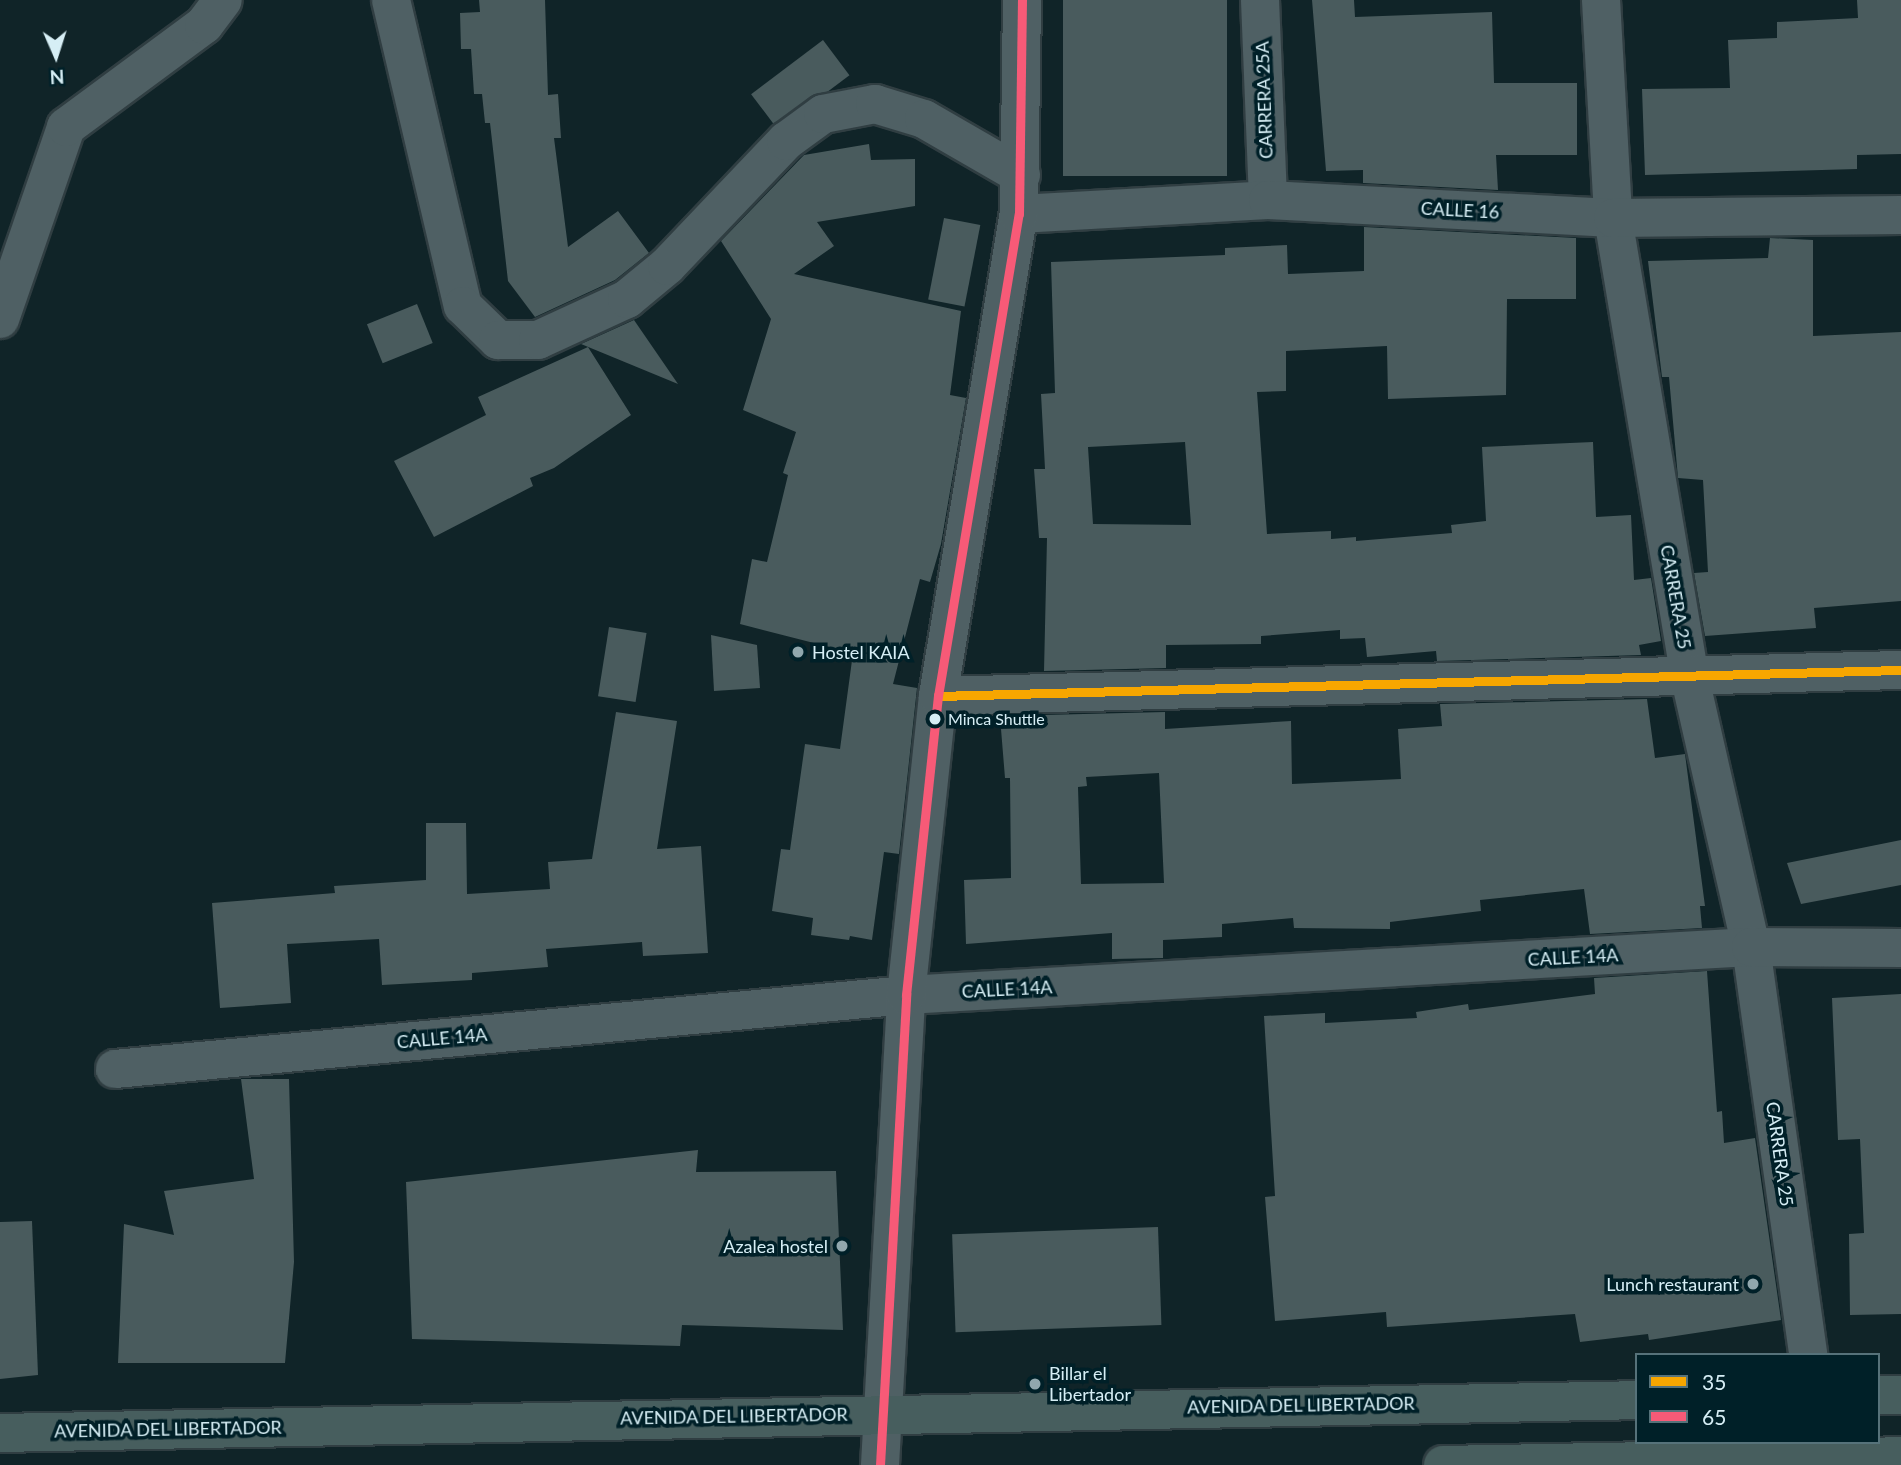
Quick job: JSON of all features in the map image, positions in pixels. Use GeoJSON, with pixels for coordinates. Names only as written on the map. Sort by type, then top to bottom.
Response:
{"type":"FeatureCollection","features":[{"type":"Feature","properties":{"kind":"main road"},"geometry":{"type":"LineString","coordinates":[[1880,1395],[1901,1395]]}},
{"type":"Feature","properties":{"kind":"main road","name":"AVENIDA DEL LIBERTADOR"},"geometry":{"type":"LineString","coordinates":[[0,1433],[883,1413],[1635,1400]]}},
{"type":"Feature","properties":{"kind":"main road"},"geometry":{"type":"LineString","coordinates":[[1443,1465],[1789,1461],[1901,1456]]}},
{"type":"Feature","properties":{"kind":"street"},"geometry":{"type":"LineString","coordinates":[[0,319],[66,127],[205,25],[223,0]]}},
{"type":"Feature","properties":{"kind":"street"},"geometry":{"type":"LineString","coordinates":[[391,0],[463,306],[498,340],[538,340],[627,299],[667,266],[786,141],[823,114],[875,104],[912,115],[1021,175]]}},
{"type":"Feature","properties":{"kind":"street"},"geometry":{"type":"LineString","coordinates":[[880,1465],[906,995],[938,696],[1019,214],[1023,0]]}},
{"type":"Feature","properties":{"kind":"street","name":"CARRERA 25A"},"geometry":{"type":"LineString","coordinates":[[1260,0],[1268,200]]}},
{"type":"Feature","properties":{"kind":"street","name":"CARRERA 25"},"geometry":{"type":"LineString","coordinates":[[1601,0],[1613,218],[1689,674],[1751,947],[1808,1353]]}},
{"type":"Feature","properties":{"kind":"street","name":"CALLE 16"},"geometry":{"type":"LineString","coordinates":[[1019,214],[1268,200],[1613,218],[1901,215]]}},
{"type":"Feature","properties":{"kind":"street"},"geometry":{"type":"LineString","coordinates":[[938,696],[1901,670]]}},
{"type":"Feature","properties":{"kind":"street","name":"CALLE 14A"},"geometry":{"type":"LineString","coordinates":[[115,1069],[906,995],[1751,947],[1901,948]]}},
{"type":"Feature","properties":{"kind":"building"},"geometry":{"type":"Polygon","coordinates":[[[479,0],[545,0],[548,95],[558,94],[561,138],[554,138],[568,247],[618,211],[649,253],[615,280],[535,317],[508,281],[490,123],[485,123],[482,94],[474,94],[471,49],[461,49],[460,13],[480,12],[479,0]]]}},
{"type":"Feature","properties":{"kind":"building"},"geometry":{"type":"Polygon","coordinates":[[[1063,0],[1227,0],[1227,176],[1063,176],[1063,0]]]}},
{"type":"Feature","properties":{"kind":"building"},"geometry":{"type":"Polygon","coordinates":[[[1312,0],[1354,0],[1355,17],[1492,12],[1494,83],[1577,83],[1577,155],[1496,155],[1498,190],[1363,183],[1363,170],[1326,171],[1312,0]]]}},
{"type":"Feature","properties":{"kind":"building"},"geometry":{"type":"Polygon","coordinates":[[[1857,0],[1901,0],[1901,154],[1857,155],[1857,169],[1645,175],[1642,89],[1730,88],[1728,40],[1777,38],[1777,22],[1858,18],[1857,0]]]}},
{"type":"Feature","properties":{"kind":"building"},"geometry":{"type":"Polygon","coordinates":[[[823,40],[849,75],[778,129],[751,94],[823,40]]]}},
{"type":"Feature","properties":{"kind":"building"},"geometry":{"type":"Polygon","coordinates":[[[869,144],[871,160],[915,159],[915,206],[817,222],[834,246],[794,274],[961,311],[950,395],[966,398],[941,544],[930,582],[920,579],[893,684],[917,688],[899,854],[884,852],[872,940],[850,936],[849,940],[811,935],[813,918],[772,911],[781,849],[790,850],[805,744],[840,749],[853,653],[740,624],[752,559],[767,562],[788,475],[783,473],[796,432],[743,410],[771,319],[721,241],[804,155],[869,144]]]}},
{"type":"Feature","properties":{"kind":"building"},"geometry":{"type":"Polygon","coordinates":[[[944,218],[980,225],[964,307],[928,299],[944,218]]]}},
{"type":"Feature","properties":{"kind":"building"},"geometry":{"type":"Polygon","coordinates":[[[1364,227],[1576,238],[1576,299],[1507,299],[1506,395],[1388,399],[1387,346],[1286,351],[1286,391],[1257,392],[1267,534],[1331,531],[1331,539],[1356,537],[1356,541],[1452,533],[1451,525],[1486,521],[1482,447],[1593,442],[1596,517],[1631,515],[1634,580],[1651,578],[1661,641],[1639,645],[1641,655],[1437,661],[1436,651],[1367,657],[1365,638],[1340,639],[1340,630],[1261,636],[1261,644],[1166,645],[1166,668],[1044,671],[1047,538],[1039,538],[1034,469],[1045,469],[1041,394],[1055,393],[1051,262],[1225,255],[1225,248],[1287,245],[1288,274],[1364,271],[1364,227]],[[1185,442],[1088,447],[1093,524],[1191,525],[1185,442]]]}},
{"type":"Feature","properties":{"kind":"building"},"geometry":{"type":"Polygon","coordinates":[[[1770,238],[1813,240],[1813,336],[1901,332],[1901,601],[1814,608],[1816,628],[1705,636],[1694,573],[1708,572],[1703,480],[1678,478],[1669,377],[1662,377],[1648,261],[1768,258],[1770,238]]]}},
{"type":"Feature","properties":{"kind":"building"},"geometry":{"type":"Polygon","coordinates":[[[417,304],[433,343],[383,363],[367,324],[417,304]]]}},
{"type":"Feature","properties":{"kind":"building"},"geometry":{"type":"Polygon","coordinates":[[[634,320],[678,384],[581,344],[634,320]]]}},
{"type":"Feature","properties":{"kind":"building"},"geometry":{"type":"Polygon","coordinates":[[[588,347],[631,415],[554,468],[530,478],[533,486],[434,537],[394,461],[486,415],[478,397],[588,347]]]}},
{"type":"Feature","properties":{"kind":"building"},"geometry":{"type":"Polygon","coordinates":[[[609,627],[647,633],[636,702],[598,696],[609,627]]]}},
{"type":"Feature","properties":{"kind":"building"},"geometry":{"type":"Polygon","coordinates":[[[711,635],[757,645],[760,688],[714,691],[711,635]]]}},
{"type":"Feature","properties":{"kind":"building"},"geometry":{"type":"Polygon","coordinates":[[[1647,699],[1655,758],[1685,754],[1705,906],[1700,906],[1702,928],[1590,934],[1584,889],[1480,900],[1481,911],[1390,922],[1390,929],[1294,928],[1293,918],[1222,924],[1222,937],[1163,940],[1163,958],[1112,959],[1112,933],[966,944],[964,880],[1011,878],[1010,778],[1005,778],[1001,729],[1042,726],[1043,715],[1165,712],[1165,729],[1291,721],[1292,784],[1401,779],[1398,729],[1442,726],[1440,704],[1647,699]],[[1159,773],[1086,777],[1087,786],[1078,787],[1081,884],[1164,883],[1159,773]]]}},
{"type":"Feature","properties":{"kind":"building"},"geometry":{"type":"Polygon","coordinates":[[[616,712],[677,721],[657,849],[701,846],[708,953],[643,956],[642,942],[546,949],[548,967],[472,973],[472,980],[382,985],[379,939],[287,944],[291,1003],[220,1008],[212,903],[335,893],[334,886],[426,880],[426,823],[466,823],[467,894],[550,889],[548,862],[592,859],[616,712]]]}},
{"type":"Feature","properties":{"kind":"building"},"geometry":{"type":"Polygon","coordinates":[[[1901,840],[1901,885],[1801,904],[1787,863],[1901,840]]]}},
{"type":"Feature","properties":{"kind":"building"},"geometry":{"type":"Polygon","coordinates":[[[1707,971],[1717,1112],[1722,1111],[1724,1143],[1755,1138],[1781,1320],[1649,1340],[1648,1334],[1580,1342],[1575,1314],[1387,1327],[1386,1312],[1275,1321],[1265,1197],[1275,1196],[1264,1016],[1325,1013],[1325,1023],[1417,1018],[1416,1012],[1468,1004],[1469,1010],[1595,994],[1594,978],[1707,971]]]}},
{"type":"Feature","properties":{"kind":"building"},"geometry":{"type":"Polygon","coordinates":[[[1901,994],[1901,1314],[1850,1315],[1849,1234],[1864,1233],[1860,1139],[1838,1140],[1832,998],[1901,994]]]}},
{"type":"Feature","properties":{"kind":"building"},"geometry":{"type":"Polygon","coordinates":[[[241,1079],[289,1079],[294,1262],[285,1363],[118,1363],[124,1224],[174,1235],[164,1191],[254,1179],[241,1079]]]}},
{"type":"Feature","properties":{"kind":"building"},"geometry":{"type":"Polygon","coordinates":[[[698,1150],[696,1172],[836,1171],[843,1330],[682,1325],[680,1346],[412,1339],[406,1182],[698,1150]]]}},
{"type":"Feature","properties":{"kind":"building"},"geometry":{"type":"Polygon","coordinates":[[[32,1221],[38,1375],[0,1379],[0,1222],[32,1221]]]}},
{"type":"Feature","properties":{"kind":"building"},"geometry":{"type":"Polygon","coordinates":[[[1158,1227],[1161,1325],[956,1332],[952,1234],[1158,1227]]]}},
{"type":"Feature","properties":{"kind":"transit line","name":"65"},"geometry":{"type":"LineString","coordinates":[[880,1465],[906,995],[938,696],[1019,214],[1022,0]]}},
{"type":"Feature","properties":{"kind":"transit line","name":"35"},"geometry":{"type":"LineString","coordinates":[[938,696],[1901,670]]}},
{"type":"Feature","properties":{"kind":"place","name":"Hostel KAIA"},"geometry":{"type":"Point","coordinates":[798,652]}},
{"type":"Feature","properties":{"kind":"place","name":"Minca Shuttle"},"geometry":{"type":"Point","coordinates":[935,719]}},
{"type":"Feature","properties":{"kind":"place","name":"Azalea hostel"},"geometry":{"type":"Point","coordinates":[842,1246]}},
{"type":"Feature","properties":{"kind":"place","name":"Lunch restaurant"},"geometry":{"type":"Point","coordinates":[1753,1284]}},
{"type":"Feature","properties":{"kind":"place","name":"Billar el Libertador"},"geometry":{"type":"Point","coordinates":[1035,1384]}}]}
